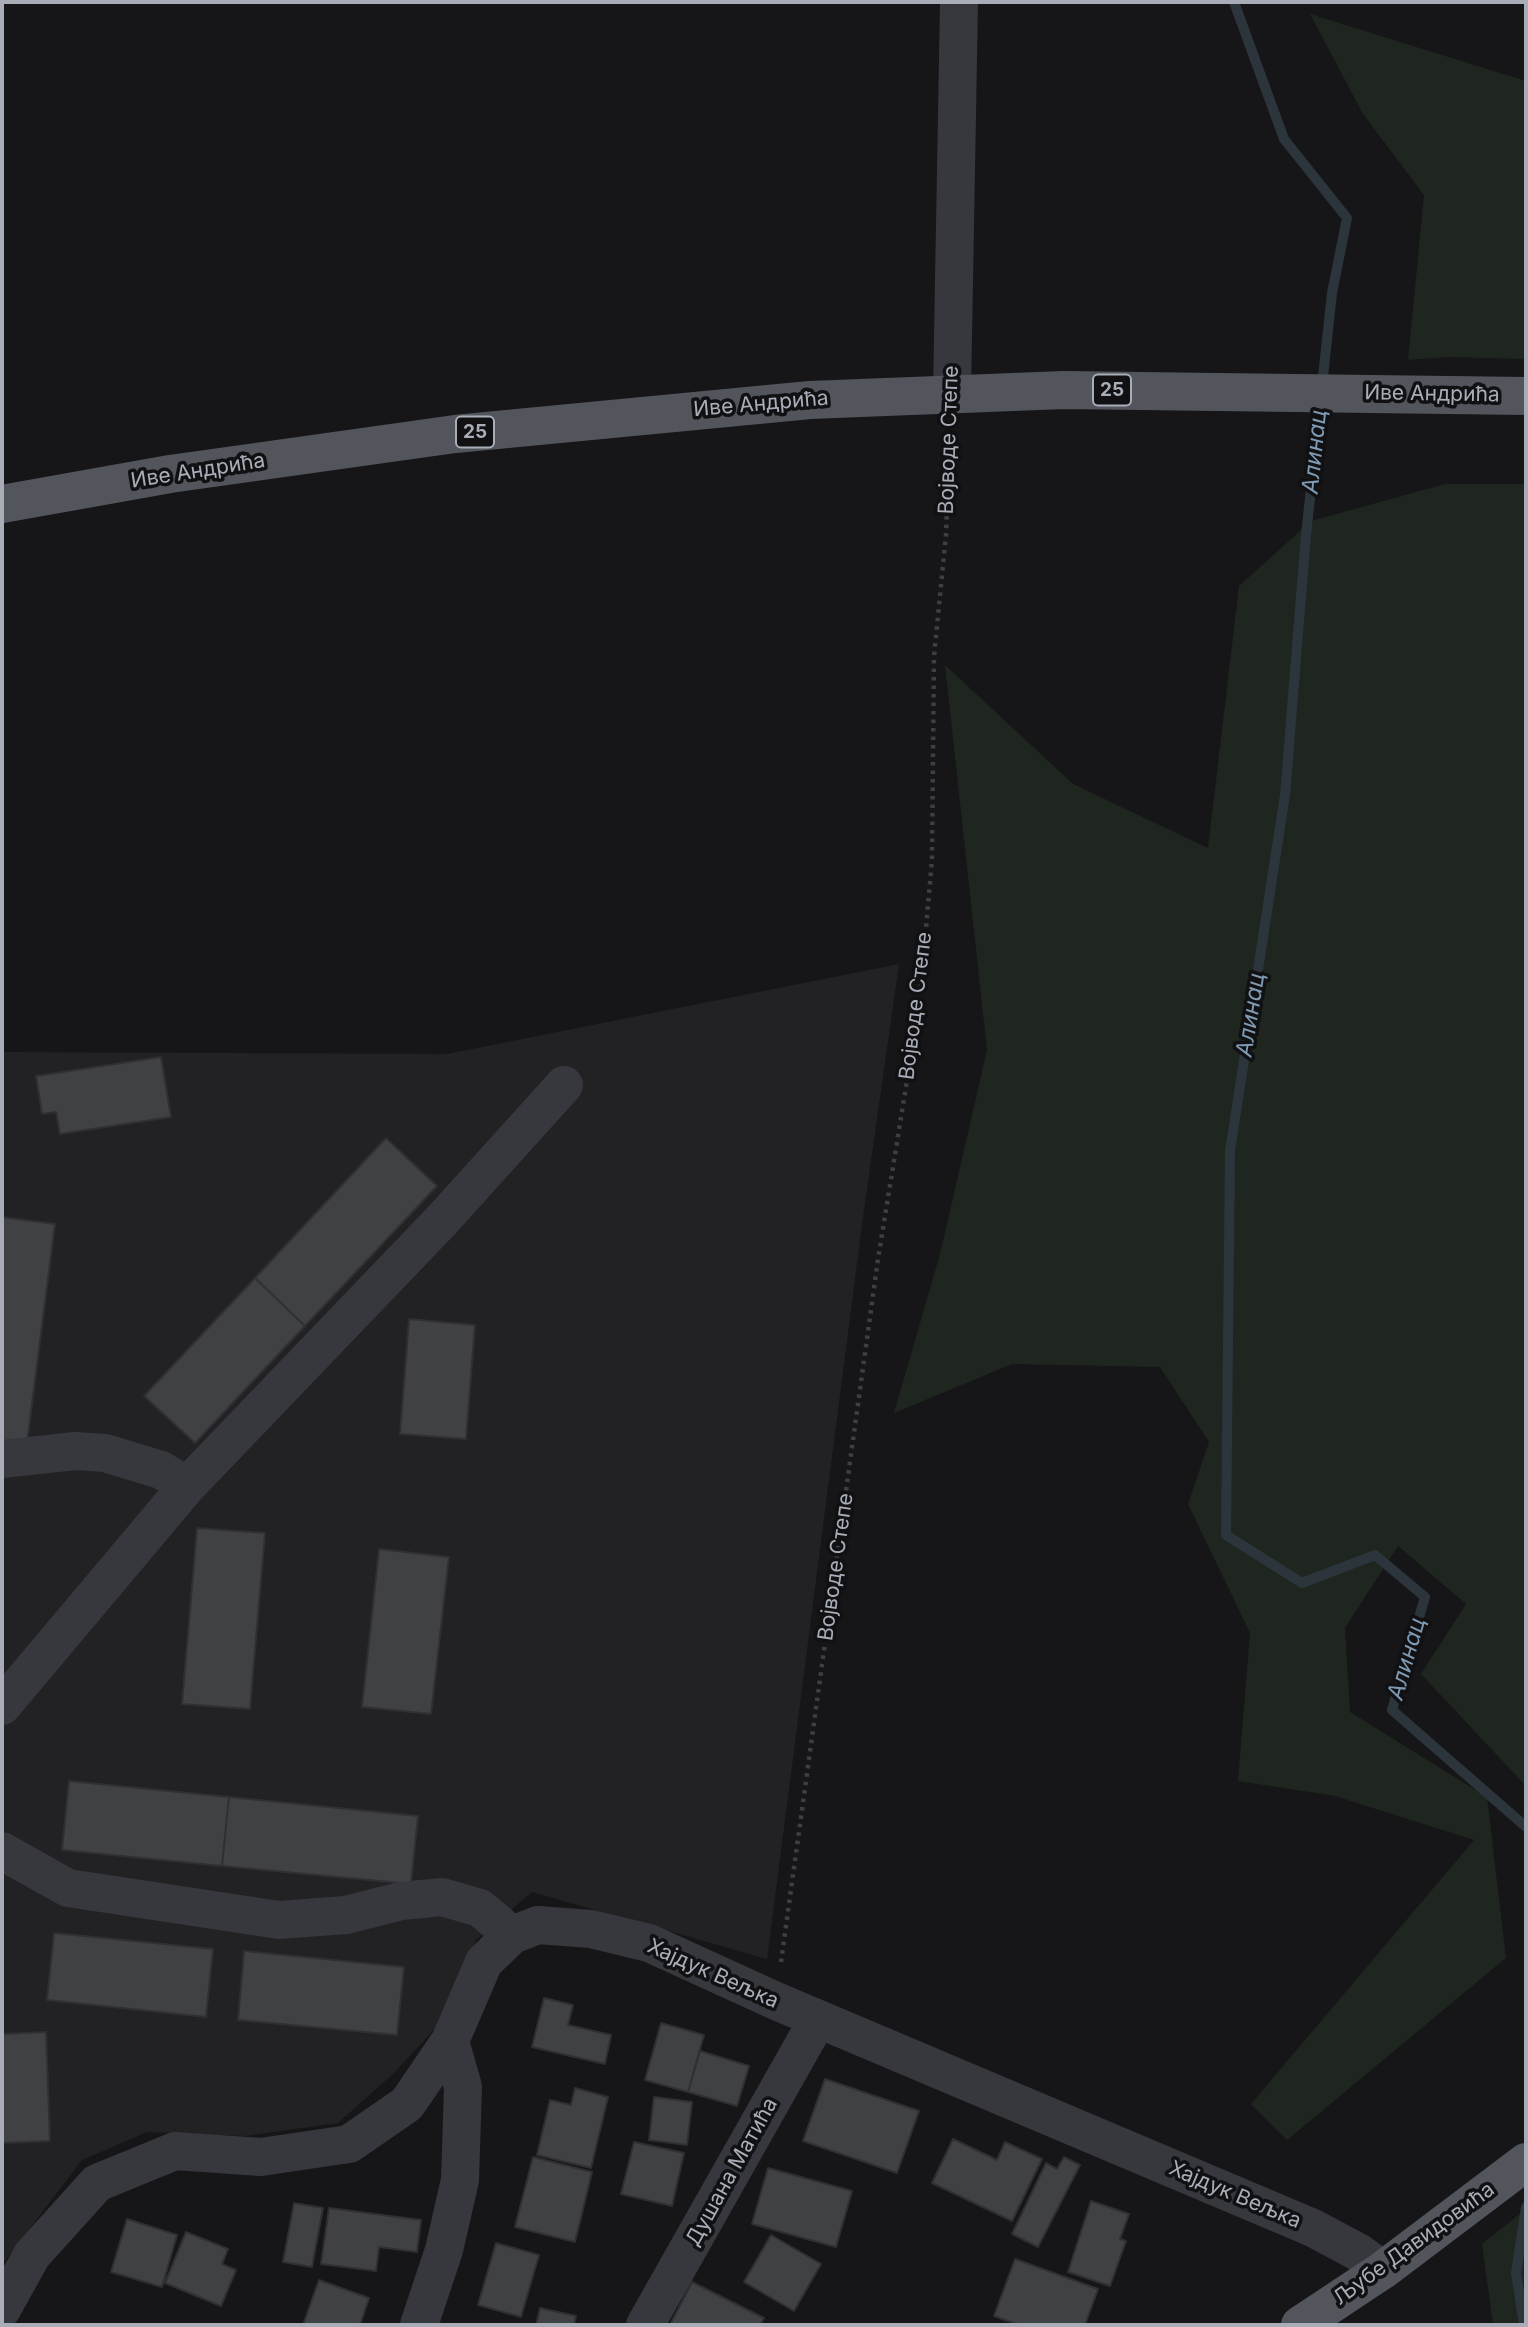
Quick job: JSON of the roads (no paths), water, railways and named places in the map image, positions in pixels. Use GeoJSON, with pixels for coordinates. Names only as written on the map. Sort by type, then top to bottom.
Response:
{"type":"FeatureCollection","features":[{"type":"Feature","properties":{"kind":"main road","name":"Иве Андрића"},"geometry":{"type":"LineString","coordinates":[[2,503],[236,464],[548,423],[810,400],[952,392],[1272,392],[1521,399]]}},
{"type":"Feature","properties":{"kind":"main road","name":"Љубе Давидовића"},"geometry":{"type":"LineString","coordinates":[[1300,2325],[1383,2270],[1526,2162]]}},
{"type":"Feature","properties":{"kind":"street","name":"Војводе Степе"},"geometry":{"type":"LineString","coordinates":[[952,392],[959,2]]}},
{"type":"Feature","properties":{"kind":"street"},"geometry":{"type":"LineString","coordinates":[[2,1706],[187,1486],[443,1219],[564,1086]]}},
{"type":"Feature","properties":{"kind":"street"},"geometry":{"type":"LineString","coordinates":[[2,1459],[75,1451],[105,1452],[161,1470],[187,1486]]}},
{"type":"Feature","properties":{"kind":"street"},"geometry":{"type":"LineString","coordinates":[[2,1851],[68,1888],[279,1920],[346,1915],[401,1901],[442,1897],[480,1908],[512,1935]]}},
{"type":"Feature","properties":{"kind":"street","name":"Хајдук Вељка"},"geometry":{"type":"LineString","coordinates":[[2,2309],[32,2255],[97,2183],[175,2151],[261,2157],[349,2144],[407,2104],[450,2041],[484,1962],[512,1935],[538,1925],[591,1929],[649,1943],[776,2001],[1301,2223],[1339,2241],[1383,2270]]}},
{"type":"Feature","properties":{"kind":"street","name":"Душана Матића"},"geometry":{"type":"LineString","coordinates":[[645,2325],[818,2019]]}},
{"type":"Feature","properties":{"kind":"street"},"geometry":{"type":"LineString","coordinates":[[418,2325],[444,2250],[460,2180],[463,2087],[450,2041]]}},
{"type":"Feature","properties":{"kind":"waterway","name":"Алинац"},"geometry":{"type":"LineString","coordinates":[[1234,2],[1284,139],[1347,218],[1332,293],[1306,535],[1285,795],[1230,1151],[1226,1535],[1302,1583],[1375,1555],[1425,1597],[1392,1710],[1526,1827]]}},
{"type":"Feature","properties":{"kind":"waterway","name":"Алинац"},"geometry":{"type":"LineString","coordinates":[[1524,2325],[1516,2273],[1526,2207]]}}]}
